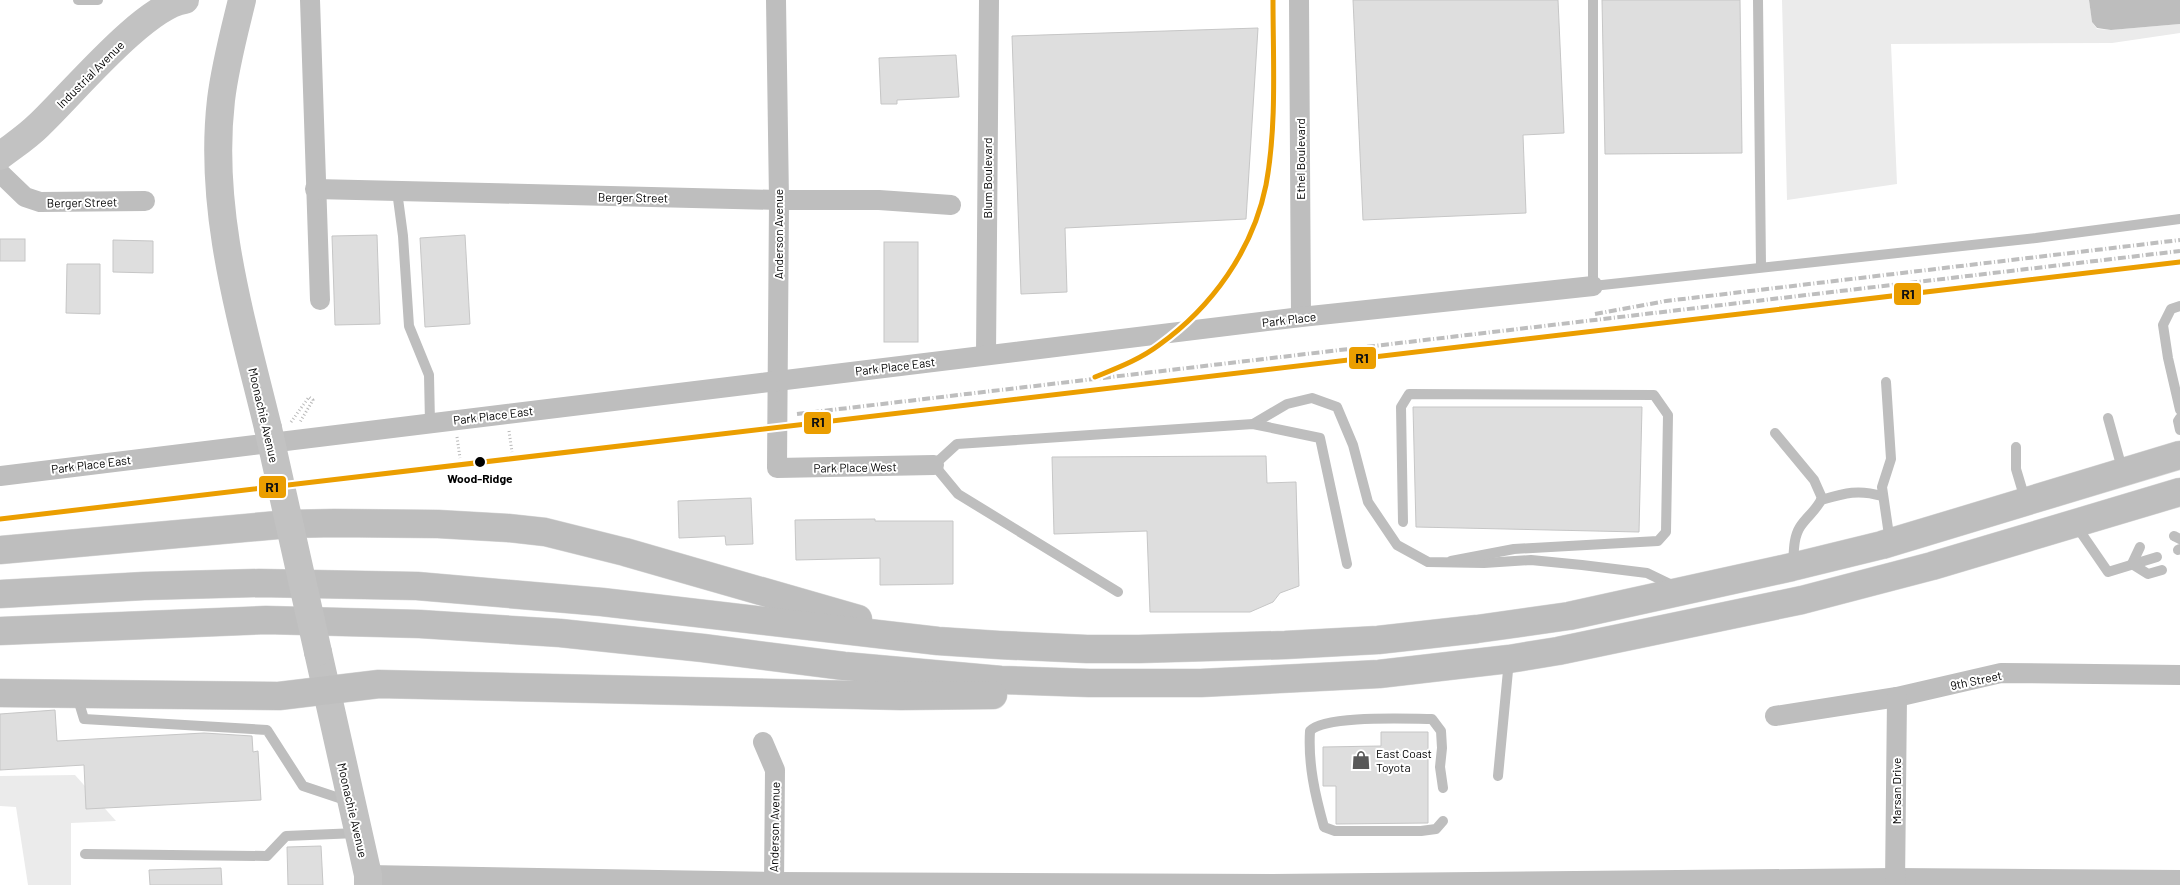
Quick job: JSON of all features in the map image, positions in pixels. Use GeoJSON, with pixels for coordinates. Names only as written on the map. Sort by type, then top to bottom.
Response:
{"type":"FeatureCollection","features":[{"type":"Feature","properties":{"kind":"highway"},"geometry":{"type":"LineString","coordinates":[[0,594],[144,586],[259,583],[417,586],[602,602],[938,642],[1087,649],[1285,645],[1378,640],[1477,630],[1569,616],[1792,567],[1890,543],[2180,456]]}},
{"type":"Feature","properties":{"kind":"highway"},"geometry":{"type":"LineString","coordinates":[[0,693],[278,696],[379,684],[1003,696],[1379,674],[1509,659],[1802,600],[1932,566],[2180,492]]}},
{"type":"Feature","properties":{"kind":"highway"},"geometry":{"type":"LineString","coordinates":[[0,550],[121,538],[334,522],[438,524],[508,528],[545,532],[625,552],[938,642]]}},
{"type":"Feature","properties":{"kind":"highway"},"geometry":{"type":"LineString","coordinates":[[0,631],[266,620],[420,624],[570,634],[703,648],[844,666],[1001,680],[1089,683],[1201,683]]}},
{"type":"Feature","properties":{"kind":"main road","name":"Industrial Avenue"},"geometry":{"type":"LineString","coordinates":[[0,156],[39,125],[120,42],[161,11],[179,1],[185,0]]}},
{"type":"Feature","properties":{"kind":"main road","name":"Moonachie Avenue"},"geometry":{"type":"LineString","coordinates":[[242,0],[227,63],[221,100],[218,145],[220,201],[225,241],[233,284],[279,425],[289,524],[368,880]]}},
{"type":"Feature","properties":{"kind":"street"},"geometry":{"type":"LineString","coordinates":[[310,0],[320,300]]}},
{"type":"Feature","properties":{"kind":"street","name":"Anderson Avenue"},"geometry":{"type":"LineString","coordinates":[[776,0],[779,200],[777,468]]}},
{"type":"Feature","properties":{"kind":"street","name":"Blum Boulevard"},"geometry":{"type":"LineString","coordinates":[[986,355],[989,0]]}},
{"type":"Feature","properties":{"kind":"street","name":"Ethel Boulevard"},"geometry":{"type":"LineString","coordinates":[[1299,0],[1301,317]]}},
{"type":"Feature","properties":{"kind":"street","name":"Berger Street"},"geometry":{"type":"LineString","coordinates":[[0,173],[25,197],[40,202],[145,201]]}},
{"type":"Feature","properties":{"kind":"street","name":"Berger Street"},"geometry":{"type":"LineString","coordinates":[[315,189],[779,200],[879,200],[951,205]]}},
{"type":"Feature","properties":{"kind":"street","name":"Park Place"},"geometry":{"type":"LineString","coordinates":[[986,355],[1301,317],[1593,286]]}},
{"type":"Feature","properties":{"kind":"street","name":"Park Place East"},"geometry":{"type":"LineString","coordinates":[[0,476],[986,355]]}},
{"type":"Feature","properties":{"kind":"street","name":"Park Place West"},"geometry":{"type":"LineString","coordinates":[[777,468],[934,465]]}},
{"type":"Feature","properties":{"kind":"street","name":"9th Street"},"geometry":{"type":"LineString","coordinates":[[1775,716],[1897,697],[2001,673],[2180,675]]}},
{"type":"Feature","properties":{"kind":"street","name":"Marsan Drive"},"geometry":{"type":"LineString","coordinates":[[1895,882],[1897,697]]}},
{"type":"Feature","properties":{"kind":"street","name":"Anderson Avenue"},"geometry":{"type":"LineString","coordinates":[[763,742],[775,770],[774,884]]}},
{"type":"Feature","properties":{"kind":"street"},"geometry":{"type":"LineString","coordinates":[[368,880],[774,884],[1272,884],[1557,881],[1895,882],[2180,880]]}},
{"type":"Feature","properties":{"kind":"lane"},"geometry":{"type":"LineString","coordinates":[[78,0],[98,0]]}},
{"type":"Feature","properties":{"kind":"lane"},"geometry":{"type":"LineString","coordinates":[[1593,0],[1593,286],[1761,266],[2036,238],[2180,219]]}},
{"type":"Feature","properties":{"kind":"lane"},"geometry":{"type":"LineString","coordinates":[[1758,0],[1761,266]]}},
{"type":"Feature","properties":{"kind":"lane"},"geometry":{"type":"LineString","coordinates":[[397,191],[404,236],[409,326],[429,375],[430,423]]}},
{"type":"Feature","properties":{"kind":"lane"},"geometry":{"type":"LineString","coordinates":[[2180,306],[2171,309],[2166,315],[2163,325],[2168,358],[2180,410]]}},
{"type":"Feature","properties":{"kind":"lane"},"geometry":{"type":"LineString","coordinates":[[1886,382],[1892,452],[1882,487],[1882,496],[1890,543]]}},
{"type":"Feature","properties":{"kind":"lane"},"geometry":{"type":"LineString","coordinates":[[1402,522],[1401,407],[1409,394],[1654,395],[1668,415],[1666,532],[1658,542],[1514,550],[1452,561]]}},
{"type":"Feature","properties":{"kind":"lane"},"geometry":{"type":"LineString","coordinates":[[1253,424],[1287,404],[1312,398],[1337,407],[1353,445],[1368,502],[1397,545],[1428,562],[1484,563],[1531,560],[1647,573],[1687,591]]}},
{"type":"Feature","properties":{"kind":"lane"},"geometry":{"type":"LineString","coordinates":[[2108,418],[2124,472]]}},
{"type":"Feature","properties":{"kind":"lane"},"geometry":{"type":"LineString","coordinates":[[2180,418],[2178,421],[2180,430]]}},
{"type":"Feature","properties":{"kind":"lane"},"geometry":{"type":"LineString","coordinates":[[1118,592],[958,494],[934,465],[956,444],[1253,424],[1320,438],[1348,564]]}},
{"type":"Feature","properties":{"kind":"lane"},"geometry":{"type":"LineString","coordinates":[[1775,433],[1814,480],[1820,492],[1821,500],[1818,507],[1800,527],[1796,538],[1792,567]]}},
{"type":"Feature","properties":{"kind":"lane"},"geometry":{"type":"LineString","coordinates":[[2016,447],[2016,469],[2026,502]]}},
{"type":"Feature","properties":{"kind":"lane"},"geometry":{"type":"LineString","coordinates":[[1821,500],[1854,491],[1866,491],[1882,496]]}},
{"type":"Feature","properties":{"kind":"lane"},"geometry":{"type":"LineString","coordinates":[[2075,523],[2108,572],[2158,556]]}},
{"type":"Feature","properties":{"kind":"lane"},"geometry":{"type":"LineString","coordinates":[[2132,564],[2140,547]]}},
{"type":"Feature","properties":{"kind":"lane"},"geometry":{"type":"LineString","coordinates":[[2132,564],[2148,574],[2162,570]]}},
{"type":"Feature","properties":{"kind":"lane"},"geometry":{"type":"LineString","coordinates":[[1498,776],[1509,659]]}},
{"type":"Feature","properties":{"kind":"lane"},"geometry":{"type":"LineString","coordinates":[[76,693],[84,719],[267,730],[303,786],[352,802]]}},
{"type":"Feature","properties":{"kind":"lane"},"geometry":{"type":"LineString","coordinates":[[1443,788],[1440,767],[1441,731],[1432,719],[1341,721],[1314,727],[1310,731],[1309,749],[1314,790],[1324,827],[1335,831],[1421,832],[1436,829],[1443,821]]}},
{"type":"Feature","properties":{"kind":"lane"},"geometry":{"type":"LineString","coordinates":[[85,854],[267,856],[286,836],[358,832]]}},
{"type":"Feature","properties":{"kind":"path"},"geometry":{"type":"LineString","coordinates":[[279,425],[309,397],[313,400],[297,426]]}},
{"type":"Feature","properties":{"kind":"path"},"geometry":{"type":"LineString","coordinates":[[509,425],[512,452]]}},
{"type":"Feature","properties":{"kind":"path"},"geometry":{"type":"LineString","coordinates":[[456,431],[460,458]]}},
{"type":"Feature","properties":{"kind":"shaded area"},"geometry":{"type":"Polygon","coordinates":[[[1782,0],[2089,0],[2092,22],[2097,29],[2111,30],[2180,24],[2180,33],[2112,43],[1891,44],[1897,184],[1787,200],[1782,0]]]}},
{"type":"Feature","properties":{"kind":"shaded area"},"geometry":{"type":"Polygon","coordinates":[[[2089,0],[2180,0],[2180,24],[2111,30],[2097,28],[2092,22],[2089,0]]]}},
{"type":"Feature","properties":{"kind":"shaded area"},"geometry":{"type":"Polygon","coordinates":[[[75,775],[116,821],[71,823],[71,885],[28,885],[16,807],[0,806],[0,776],[75,775]]]}},
{"type":"Feature","properties":{"kind":"building"},"geometry":{"type":"Polygon","coordinates":[[[1353,0],[1558,0],[1564,133],[1523,135],[1526,213],[1363,220],[1353,0]]]}},
{"type":"Feature","properties":{"kind":"building"},"geometry":{"type":"Polygon","coordinates":[[[1602,0],[1740,0],[1742,153],[1605,154],[1602,0]]]}},
{"type":"Feature","properties":{"kind":"building"},"geometry":{"type":"Polygon","coordinates":[[[1258,28],[1246,219],[1065,228],[1067,292],[1021,294],[1012,36],[1258,28]]]}},
{"type":"Feature","properties":{"kind":"building"},"geometry":{"type":"Polygon","coordinates":[[[956,55],[959,97],[897,100],[897,104],[881,104],[879,58],[956,55]]]}},
{"type":"Feature","properties":{"kind":"building"},"geometry":{"type":"Polygon","coordinates":[[[377,235],[380,324],[335,325],[332,236],[377,235]]]}},
{"type":"Feature","properties":{"kind":"building"},"geometry":{"type":"Polygon","coordinates":[[[465,235],[470,324],[425,327],[420,238],[465,235]]]}},
{"type":"Feature","properties":{"kind":"building"},"geometry":{"type":"Polygon","coordinates":[[[0,239],[25,239],[25,261],[0,261],[0,239]]]}},
{"type":"Feature","properties":{"kind":"building"},"geometry":{"type":"Polygon","coordinates":[[[113,240],[153,241],[153,273],[113,272],[113,240]]]}},
{"type":"Feature","properties":{"kind":"building"},"geometry":{"type":"Polygon","coordinates":[[[884,242],[918,242],[918,342],[884,342],[884,242]]]}},
{"type":"Feature","properties":{"kind":"building"},"geometry":{"type":"Polygon","coordinates":[[[67,264],[100,264],[100,314],[66,313],[67,264]]]}},
{"type":"Feature","properties":{"kind":"building"},"geometry":{"type":"Polygon","coordinates":[[[1413,407],[1642,407],[1639,532],[1416,527],[1413,407]]]}},
{"type":"Feature","properties":{"kind":"building"},"geometry":{"type":"Polygon","coordinates":[[[1266,456],[1267,483],[1296,482],[1299,586],[1280,593],[1273,602],[1250,612],[1150,612],[1147,531],[1054,534],[1052,457],[1266,456]]]}},
{"type":"Feature","properties":{"kind":"building"},"geometry":{"type":"Polygon","coordinates":[[[751,498],[753,544],[726,545],[725,536],[679,538],[678,501],[751,498]]]}},
{"type":"Feature","properties":{"kind":"building"},"geometry":{"type":"Polygon","coordinates":[[[875,519],[875,521],[953,521],[953,584],[880,585],[880,558],[796,560],[795,520],[875,519]]]}},
{"type":"Feature","properties":{"kind":"building"},"geometry":{"type":"Polygon","coordinates":[[[55,710],[57,741],[204,733],[252,736],[253,752],[258,751],[261,800],[86,809],[84,765],[0,770],[0,714],[55,710]]]}},
{"type":"Feature","properties":{"kind":"building"},"geometry":{"type":"Polygon","coordinates":[[[1381,732],[1428,732],[1428,823],[1336,824],[1336,786],[1323,786],[1323,747],[1381,746],[1381,732]]]}},
{"type":"Feature","properties":{"kind":"building"},"geometry":{"type":"Polygon","coordinates":[[[321,846],[323,885],[288,885],[287,847],[321,846]]]}},
{"type":"Feature","properties":{"kind":"building"},"geometry":{"type":"Polygon","coordinates":[[[221,868],[222,885],[150,885],[149,870],[221,868]]]}},
{"type":"Feature","properties":{"kind":"railway"},"geometry":{"type":"LineString","coordinates":[[1101,374],[1152,350],[1196,313],[1227,275],[1251,232],[1260,209],[1266,185],[1272,140],[1274,93],[1273,0]]}},
{"type":"Feature","properties":{"kind":"railway"},"geometry":{"type":"LineString","coordinates":[[1595,314],[1666,301],[2180,240]]}},
{"type":"Feature","properties":{"kind":"railway"},"geometry":{"type":"LineString","coordinates":[[797,414],[2180,251]]}},
{"type":"Feature","properties":{"kind":"transit line","name":"R1"},"geometry":{"type":"LineString","coordinates":[[1095,377],[1144,355],[1178,330],[1213,295],[1228,275],[1251,232],[1260,209],[1266,185],[1272,140],[1274,93],[1273,0]]}},
{"type":"Feature","properties":{"kind":"transit line","name":"R1"},"geometry":{"type":"LineString","coordinates":[[0,519],[2180,262]]}},
{"type":"Feature","properties":{"kind":"place","name":"Wood-Ridge"},"geometry":{"type":"Point","coordinates":[480,462]}},
{"type":"Feature","properties":{"kind":"place","name":"East Coast Toyota"},"geometry":{"type":"Point","coordinates":[1361,760]}}]}
